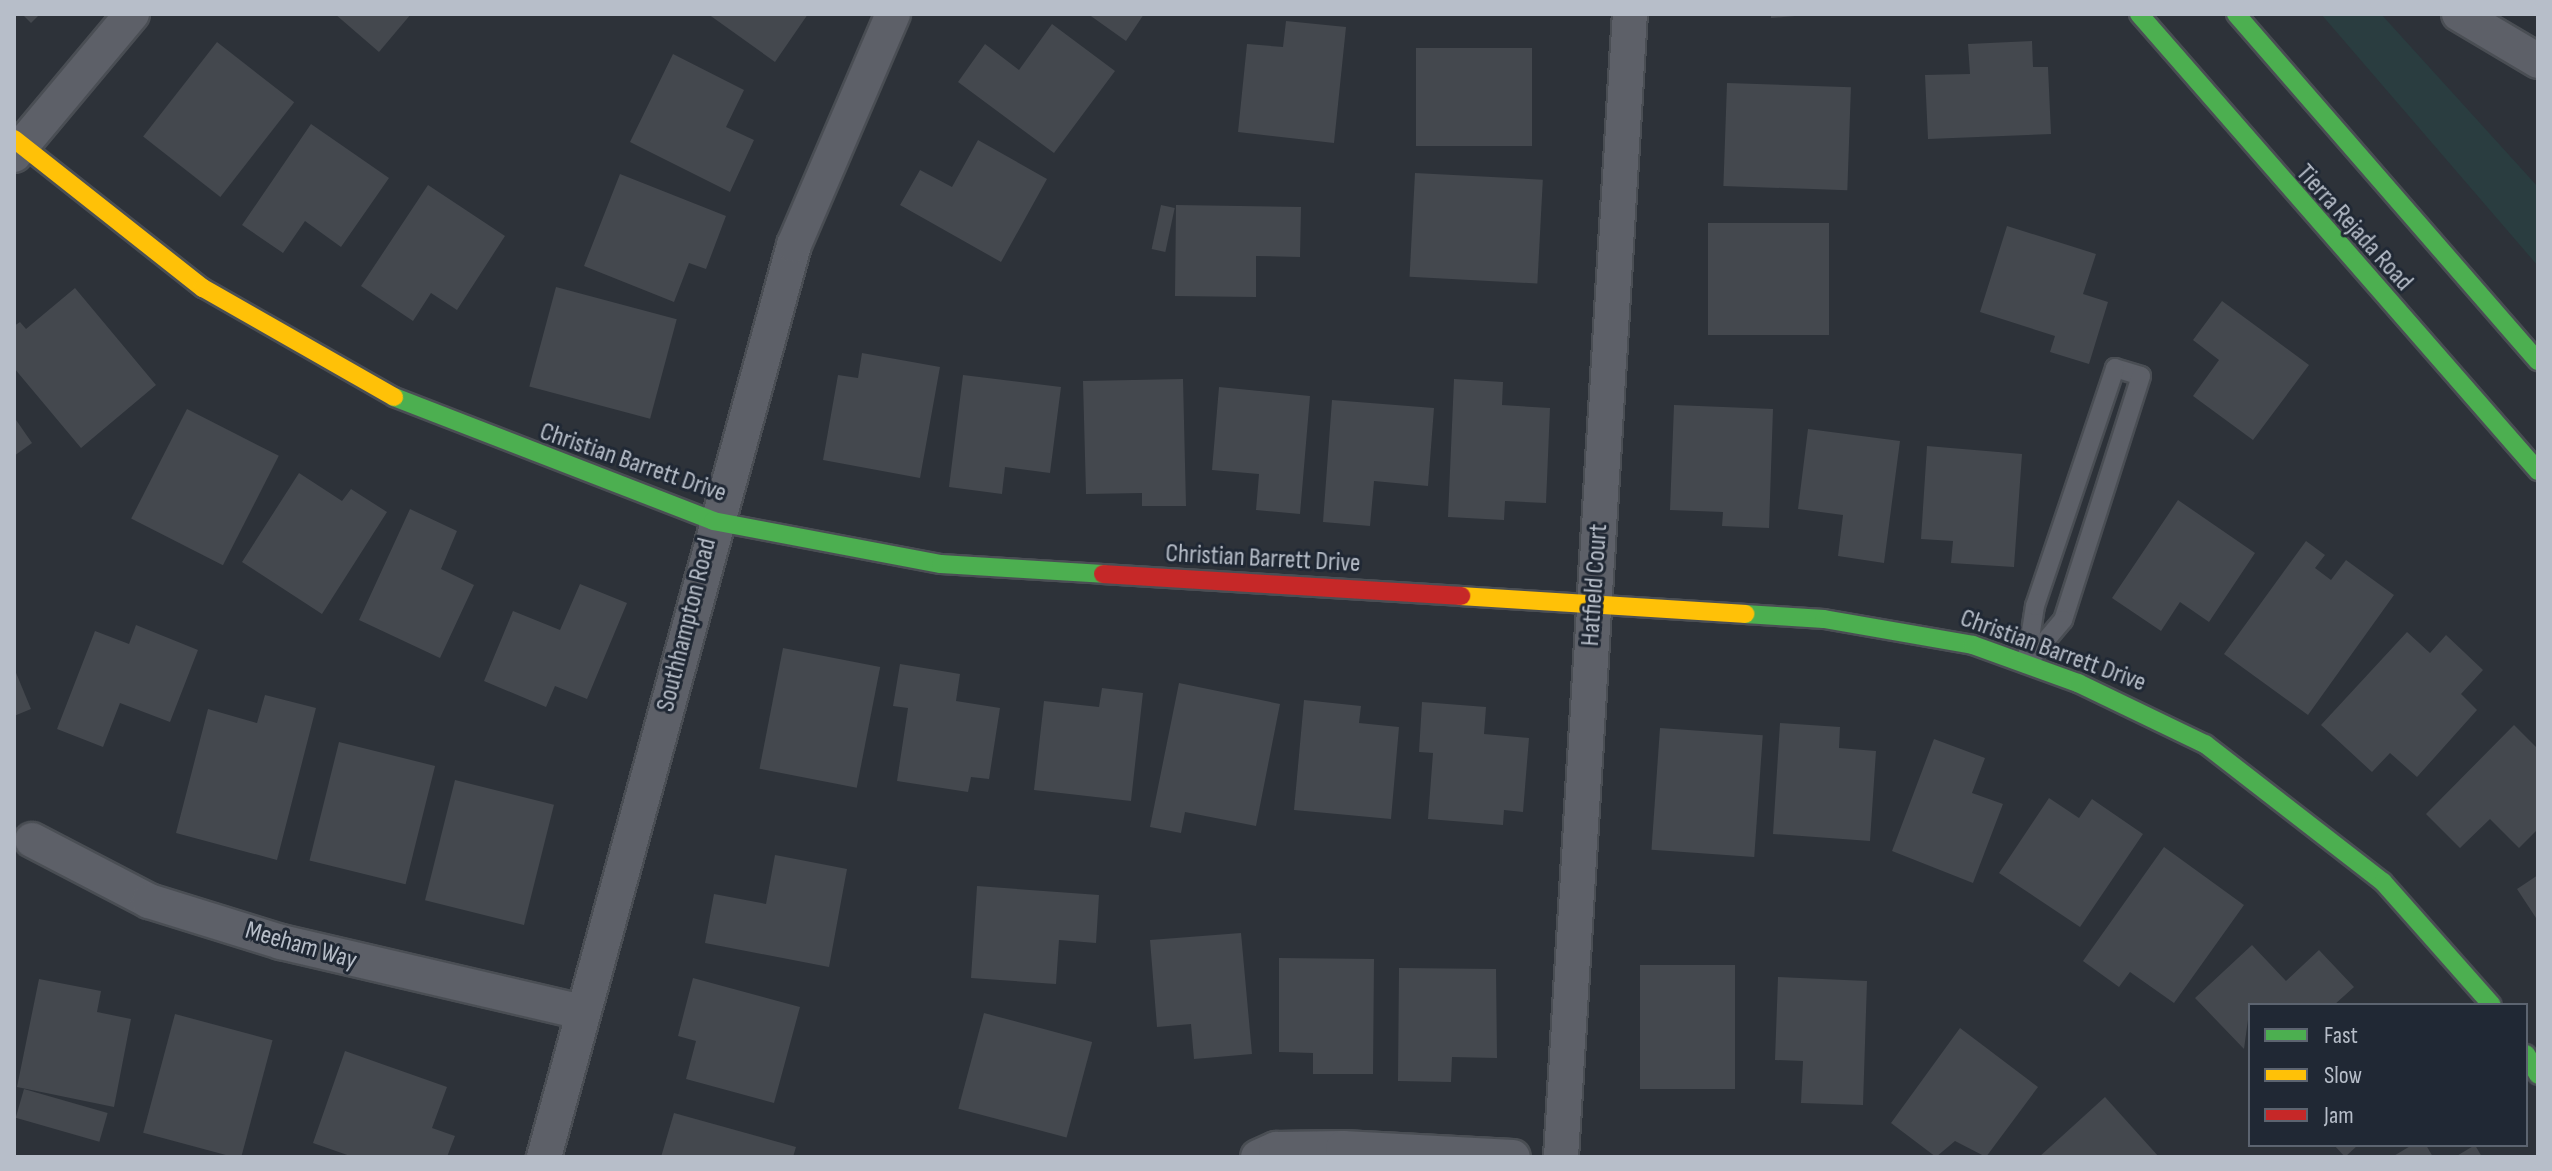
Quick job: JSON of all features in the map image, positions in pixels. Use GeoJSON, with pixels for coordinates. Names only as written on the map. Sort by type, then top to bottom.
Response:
{"type":"FeatureCollection","features":[{"type":"Feature","properties":{"kind":"street"},"geometry":{"type":"LineString","coordinates":[[17,147],[132,14]]}},
{"type":"Feature","properties":{"kind":"street","name":"Southhampton Road"},"geometry":{"type":"LineString","coordinates":[[544,1157],[713,521],[794,245],[893,14]]}},
{"type":"Feature","properties":{"kind":"street","name":"Hatfield Court"},"geometry":{"type":"LineString","coordinates":[[1561,1157],[1630,14]]}},
{"type":"Feature","properties":{"kind":"street","name":"Tierra Rejada Road"},"geometry":{"type":"LineString","coordinates":[[2139,14],[2263,164],[2538,471]]}},
{"type":"Feature","properties":{"kind":"street","name":"Tierra Rejada Road"},"geometry":{"type":"LineString","coordinates":[[2236,14],[2538,361]]}},
{"type":"Feature","properties":{"kind":"street"},"geometry":{"type":"LineString","coordinates":[[2471,18],[2538,61]]}},
{"type":"Feature","properties":{"kind":"street","name":"Christian Barrett Drive"},"geometry":{"type":"LineString","coordinates":[[17,147],[203,288],[330,365],[438,419],[713,521],[941,564],[1594,602],[1824,619],[1973,645],[2154,716],[2303,815],[2383,882],[2490,1003]]}},
{"type":"Feature","properties":{"kind":"street","name":"Meeham Way"},"geometry":{"type":"LineString","coordinates":[[32,840],[149,901],[431,982],[583,1012]]}},
{"type":"Feature","properties":{"kind":"street"},"geometry":{"type":"LineString","coordinates":[[2528,1058],[2538,1075]]}},
{"type":"Feature","properties":{"kind":"street"},"geometry":{"type":"LineString","coordinates":[[1258,1157],[1276,1149],[1343,1148],[1513,1157]]}},
{"type":"Feature","properties":{"kind":"lane"},"geometry":{"type":"LineString","coordinates":[[2115,368],[2141,376],[2063,620],[2026,664],[2035,606],[2115,368]]}},
{"type":"Feature","properties":{"kind":"shaded area"},"geometry":{"type":"Polygon","coordinates":[[[2321,14],[2381,14],[2538,187],[2538,266],[2321,14]]]}},
{"type":"Feature","properties":{"kind":"building"},"geometry":{"type":"Polygon","coordinates":[[[22,14],[40,14],[31,23],[22,14]]]}},
{"type":"Feature","properties":{"kind":"building"},"geometry":{"type":"Polygon","coordinates":[[[335,14],[411,14],[379,52],[335,14]]]}},
{"type":"Feature","properties":{"kind":"building"},"geometry":{"type":"Polygon","coordinates":[[[708,14],[808,14],[775,62],[708,14]]]}},
{"type":"Feature","properties":{"kind":"building"},"geometry":{"type":"Polygon","coordinates":[[[1088,14],[1144,14],[1126,41],[1088,14]]]}},
{"type":"Feature","properties":{"kind":"building"},"geometry":{"type":"Polygon","coordinates":[[[1771,14],[1795,14],[1795,16],[1771,18],[1771,14]]]}},
{"type":"Feature","properties":{"kind":"building"},"geometry":{"type":"Polygon","coordinates":[[[1286,21],[1346,27],[1334,143],[1238,132],[1247,44],[1283,47],[1286,21]]]}},
{"type":"Feature","properties":{"kind":"building"},"geometry":{"type":"Polygon","coordinates":[[[1052,24],[1115,71],[1054,153],[958,82],[985,44],[1019,70],[1052,24]]]}},
{"type":"Feature","properties":{"kind":"building"},"geometry":{"type":"Polygon","coordinates":[[[2032,41],[2033,67],[2048,67],[2051,134],[1928,139],[1925,75],[1970,74],[1968,44],[2032,41]]]}},
{"type":"Feature","properties":{"kind":"building"},"geometry":{"type":"Polygon","coordinates":[[[217,42],[294,102],[220,197],[143,137],[217,42]]]}},
{"type":"Feature","properties":{"kind":"building"},"geometry":{"type":"Polygon","coordinates":[[[1416,48],[1532,48],[1532,146],[1416,146],[1416,48]]]}},
{"type":"Feature","properties":{"kind":"building"},"geometry":{"type":"Polygon","coordinates":[[[673,54],[744,90],[726,127],[754,140],[730,192],[630,142],[673,54]]]}},
{"type":"Feature","properties":{"kind":"building"},"geometry":{"type":"Polygon","coordinates":[[[1727,83],[1851,87],[1847,190],[1723,186],[1727,83]]]}},
{"type":"Feature","properties":{"kind":"building"},"geometry":{"type":"Polygon","coordinates":[[[311,124],[389,178],[341,247],[305,221],[283,253],[242,225],[311,124]]]}},
{"type":"Feature","properties":{"kind":"building"},"geometry":{"type":"Polygon","coordinates":[[[978,140],[1047,179],[1001,262],[900,205],[920,170],[952,187],[978,140]]]}},
{"type":"Feature","properties":{"kind":"building"},"geometry":{"type":"Polygon","coordinates":[[[1415,173],[1543,180],[1537,284],[1410,277],[1415,173]]]}},
{"type":"Feature","properties":{"kind":"building"},"geometry":{"type":"Polygon","coordinates":[[[620,174],[726,216],[706,269],[689,263],[674,302],[584,266],[620,174]]]}},
{"type":"Feature","properties":{"kind":"building"},"geometry":{"type":"Polygon","coordinates":[[[428,185],[505,236],[457,310],[431,293],[413,321],[361,286],[428,185]]]}},
{"type":"Feature","properties":{"kind":"building"},"geometry":{"type":"Polygon","coordinates":[[[1161,205],[1175,208],[1165,252],[1152,249],[1161,205]]]}},
{"type":"Feature","properties":{"kind":"building"},"geometry":{"type":"Polygon","coordinates":[[[1176,205],[1301,207],[1300,257],[1256,256],[1256,297],[1175,296],[1176,205]]]}},
{"type":"Feature","properties":{"kind":"building"},"geometry":{"type":"Polygon","coordinates":[[[1708,223],[1829,223],[1829,335],[1708,335],[1708,223]]]}},
{"type":"Feature","properties":{"kind":"building"},"geometry":{"type":"Polygon","coordinates":[[[2007,226],[2096,254],[2083,294],[2108,302],[2089,364],[2050,352],[2055,336],[1980,312],[2007,226]]]}},
{"type":"Feature","properties":{"kind":"building"},"geometry":{"type":"Polygon","coordinates":[[[556,287],[677,319],[650,419],[529,386],[556,287]]]}},
{"type":"Feature","properties":{"kind":"building"},"geometry":{"type":"Polygon","coordinates":[[[75,288],[156,385],[81,448],[14,368],[14,326],[20,322],[26,329],[75,288]]]}},
{"type":"Feature","properties":{"kind":"building"},"geometry":{"type":"Polygon","coordinates":[[[2222,301],[2309,365],[2253,440],[2193,396],[2219,360],[2193,340],[2222,301]]]}},
{"type":"Feature","properties":{"kind":"building"},"geometry":{"type":"Polygon","coordinates":[[[862,353],[940,367],[920,478],[823,460],[838,375],[858,378],[862,353]]]}},
{"type":"Feature","properties":{"kind":"building"},"geometry":{"type":"Polygon","coordinates":[[[963,375],[1061,387],[1050,473],[1005,467],[1002,494],[949,487],[963,375]]]}},
{"type":"Feature","properties":{"kind":"building"},"geometry":{"type":"Polygon","coordinates":[[[1183,379],[1186,506],[1142,506],[1142,493],[1086,494],[1083,381],[1183,379]]]}},
{"type":"Feature","properties":{"kind":"building"},"geometry":{"type":"Polygon","coordinates":[[[1454,379],[1503,382],[1502,405],[1550,408],[1546,503],[1505,501],[1504,520],[1448,517],[1454,379]]]}},
{"type":"Feature","properties":{"kind":"building"},"geometry":{"type":"Polygon","coordinates":[[[1219,387],[1310,396],[1300,514],[1256,510],[1259,474],[1212,470],[1219,387]]]}},
{"type":"Feature","properties":{"kind":"building"},"geometry":{"type":"Polygon","coordinates":[[[1332,400],[1434,408],[1428,486],[1374,481],[1370,526],[1323,522],[1332,400]]]}},
{"type":"Feature","properties":{"kind":"building"},"geometry":{"type":"Polygon","coordinates":[[[1674,405],[1773,409],[1769,528],[1722,526],[1723,512],[1670,510],[1674,405]]]}},
{"type":"Feature","properties":{"kind":"building"},"geometry":{"type":"Polygon","coordinates":[[[187,409],[279,456],[223,565],[131,519],[187,409]]]}},
{"type":"Feature","properties":{"kind":"building"},"geometry":{"type":"Polygon","coordinates":[[[14,417],[32,443],[14,456],[14,417]]]}},
{"type":"Feature","properties":{"kind":"building"},"geometry":{"type":"Polygon","coordinates":[[[1808,429],[1900,441],[1884,563],[1838,556],[1843,515],[1798,509],[1808,429]]]}},
{"type":"Feature","properties":{"kind":"building"},"geometry":{"type":"Polygon","coordinates":[[[1927,446],[2022,454],[2014,567],[1951,563],[1953,541],[1921,539],[1927,446]]]}},
{"type":"Feature","properties":{"kind":"building"},"geometry":{"type":"Polygon","coordinates":[[[299,473],[342,501],[351,489],[387,512],[322,614],[242,562],[299,473]]]}},
{"type":"Feature","properties":{"kind":"building"},"geometry":{"type":"Polygon","coordinates":[[[2178,500],[2255,553],[2209,622],[2180,602],[2161,631],[2112,598],[2178,500]]]}},
{"type":"Feature","properties":{"kind":"building"},"geometry":{"type":"Polygon","coordinates":[[[410,509],[457,531],[441,569],[474,585],[440,658],[359,620],[410,509]]]}},
{"type":"Feature","properties":{"kind":"building"},"geometry":{"type":"Polygon","coordinates":[[[2306,541],[2325,555],[2315,568],[2331,580],[2346,560],[2394,595],[2308,715],[2224,654],[2306,541]]]}},
{"type":"Feature","properties":{"kind":"building"},"geometry":{"type":"Polygon","coordinates":[[[580,584],[627,603],[587,699],[555,686],[546,707],[484,681],[513,611],[560,630],[580,584]]]}},
{"type":"Feature","properties":{"kind":"building"},"geometry":{"type":"Polygon","coordinates":[[[136,625],[198,650],[170,722],[120,703],[103,747],[57,729],[95,631],[129,644],[136,625]]]}},
{"type":"Feature","properties":{"kind":"building"},"geometry":{"type":"Polygon","coordinates":[[[2407,632],[2430,653],[2446,635],[2483,670],[2461,694],[2477,710],[2417,777],[2390,753],[2372,772],[2321,725],[2407,632]]]}},
{"type":"Feature","properties":{"kind":"building"},"geometry":{"type":"Polygon","coordinates":[[[783,648],[880,667],[857,788],[760,769],[783,648]]]}},
{"type":"Feature","properties":{"kind":"building"},"geometry":{"type":"Polygon","coordinates":[[[900,664],[960,674],[956,701],[1000,708],[989,779],[971,777],[968,792],[897,781],[908,708],[893,706],[900,664]]]}},
{"type":"Feature","properties":{"kind":"building"},"geometry":{"type":"Polygon","coordinates":[[[14,668],[31,709],[14,716],[14,668]]]}},
{"type":"Feature","properties":{"kind":"building"},"geometry":{"type":"Polygon","coordinates":[[[1179,683],[1280,704],[1256,826],[1185,812],[1181,833],[1150,827],[1179,683]]]}},
{"type":"Feature","properties":{"kind":"building"},"geometry":{"type":"Polygon","coordinates":[[[1102,688],[1143,693],[1131,801],[1034,790],[1044,701],[1099,707],[1102,688]]]}},
{"type":"Feature","properties":{"kind":"building"},"geometry":{"type":"Polygon","coordinates":[[[265,695],[316,708],[277,860],[176,833],[208,709],[257,723],[265,695]]]}},
{"type":"Feature","properties":{"kind":"building"},"geometry":{"type":"Polygon","coordinates":[[[1304,700],[1361,706],[1359,723],[1399,727],[1391,819],[1294,810],[1304,700]]]}},
{"type":"Feature","properties":{"kind":"building"},"geometry":{"type":"Polygon","coordinates":[[[1422,702],[1486,707],[1484,734],[1529,738],[1523,812],[1504,810],[1503,825],[1428,819],[1433,753],[1419,752],[1422,702]]]}},
{"type":"Feature","properties":{"kind":"building"},"geometry":{"type":"Polygon","coordinates":[[[1780,723],[1840,727],[1839,748],[1876,751],[1870,841],[1773,834],[1780,723]]]}},
{"type":"Feature","properties":{"kind":"building"},"geometry":{"type":"Polygon","coordinates":[[[2514,725],[2538,749],[2538,829],[2519,848],[2490,819],[2460,848],[2426,814],[2514,725]]]}},
{"type":"Feature","properties":{"kind":"building"},"geometry":{"type":"Polygon","coordinates":[[[1660,728],[1763,735],[1754,857],[1651,850],[1660,728]]]}},
{"type":"Feature","properties":{"kind":"building"},"geometry":{"type":"Polygon","coordinates":[[[1934,739],[1985,758],[1972,793],[2003,804],[1973,883],[1892,851],[1934,739]]]}},
{"type":"Feature","properties":{"kind":"building"},"geometry":{"type":"Polygon","coordinates":[[[339,742],[435,766],[406,884],[309,860],[339,742]]]}},
{"type":"Feature","properties":{"kind":"building"},"geometry":{"type":"Polygon","coordinates":[[[455,780],[554,805],[524,925],[425,900],[455,780]]]}},
{"type":"Feature","properties":{"kind":"building"},"geometry":{"type":"Polygon","coordinates":[[[2049,798],[2079,818],[2092,799],[2143,834],[2080,927],[1999,873],[2049,798]]]}},
{"type":"Feature","properties":{"kind":"building"},"geometry":{"type":"Polygon","coordinates":[[[2164,847],[2244,905],[2174,1003],[2130,972],[2119,987],[2083,961],[2164,847]]]}},
{"type":"Feature","properties":{"kind":"building"},"geometry":{"type":"Polygon","coordinates":[[[775,855],[847,869],[829,967],[705,943],[714,894],[766,904],[775,855]]]}},
{"type":"Feature","properties":{"kind":"building"},"geometry":{"type":"Polygon","coordinates":[[[2538,875],[2538,921],[2517,889],[2538,875]]]}},
{"type":"Feature","properties":{"kind":"building"},"geometry":{"type":"Polygon","coordinates":[[[977,886],[1099,895],[1096,943],[1059,940],[1056,984],[971,978],[977,886]]]}},
{"type":"Feature","properties":{"kind":"building"},"geometry":{"type":"Polygon","coordinates":[[[1241,933],[1252,1054],[1194,1059],[1191,1024],[1157,1027],[1150,940],[1241,933]]]}},
{"type":"Feature","properties":{"kind":"building"},"geometry":{"type":"Polygon","coordinates":[[[2252,945],[2286,981],[2319,950],[2354,987],[2336,1003],[2248,1003],[2244,1049],[2195,998],[2252,945]]]}},
{"type":"Feature","properties":{"kind":"building"},"geometry":{"type":"Polygon","coordinates":[[[1279,958],[1374,959],[1373,1074],[1313,1074],[1313,1053],[1279,1052],[1279,958]]]}},
{"type":"Feature","properties":{"kind":"building"},"geometry":{"type":"Polygon","coordinates":[[[1640,965],[1735,965],[1735,1089],[1640,1089],[1640,965]]]}},
{"type":"Feature","properties":{"kind":"building"},"geometry":{"type":"Polygon","coordinates":[[[1399,968],[1496,969],[1497,1058],[1452,1057],[1451,1082],[1398,1081],[1399,968]]]}},
{"type":"Feature","properties":{"kind":"building"},"geometry":{"type":"Polygon","coordinates":[[[1778,977],[1867,981],[1863,1105],[1801,1103],[1803,1061],[1775,1060],[1778,977]]]}},
{"type":"Feature","properties":{"kind":"building"},"geometry":{"type":"Polygon","coordinates":[[[693,978],[800,1007],[774,1103],[686,1079],[696,1041],[678,1036],[693,978]]]}},
{"type":"Feature","properties":{"kind":"building"},"geometry":{"type":"Polygon","coordinates":[[[39,979],[101,991],[97,1012],[131,1019],[114,1107],[17,1087],[39,979]]]}},
{"type":"Feature","properties":{"kind":"building"},"geometry":{"type":"Polygon","coordinates":[[[984,1013],[1092,1042],[1067,1138],[958,1109],[984,1013]]]}},
{"type":"Feature","properties":{"kind":"building"},"geometry":{"type":"Polygon","coordinates":[[[175,1014],[273,1040],[241,1157],[143,1133],[175,1014]]]}},
{"type":"Feature","properties":{"kind":"building"},"geometry":{"type":"Polygon","coordinates":[[[1960,1028],[2038,1087],[1986,1157],[1955,1141],[1936,1157],[1891,1123],[1960,1028]]]}},
{"type":"Feature","properties":{"kind":"building"},"geometry":{"type":"Polygon","coordinates":[[[345,1051],[447,1087],[432,1128],[455,1136],[447,1157],[353,1157],[313,1143],[345,1051]]]}},
{"type":"Feature","properties":{"kind":"building"},"geometry":{"type":"Polygon","coordinates":[[[24,1089],[108,1113],[99,1142],[16,1118],[24,1089]]]}},
{"type":"Feature","properties":{"kind":"building"},"geometry":{"type":"Polygon","coordinates":[[[2105,1097],[2159,1157],[2039,1157],[2105,1097]]]}},
{"type":"Feature","properties":{"kind":"building"},"geometry":{"type":"Polygon","coordinates":[[[674,1113],[796,1147],[793,1157],[661,1157],[674,1113]]]}},
{"type":"Feature","properties":{"kind":"building"},"geometry":{"type":"Polygon","coordinates":[[[2336,1147],[2356,1147],[2345,1157],[2336,1147]]]}},
{"type":"Feature","properties":{"kind":"building"},"geometry":{"type":"Polygon","coordinates":[[[2409,1147],[2427,1147],[2433,1157],[2392,1157],[2409,1147]]]}},
{"type":"Feature","properties":{"kind":"building"},"geometry":{"type":"Polygon","coordinates":[[[2476,1147],[2482,1157],[2455,1157],[2476,1147]]]}},
{"type":"Feature","properties":{"kind":"traffic: fast"},"geometry":{"type":"LineString","coordinates":[[2139,14],[2538,471]]}},
{"type":"Feature","properties":{"kind":"traffic: fast"},"geometry":{"type":"LineString","coordinates":[[2236,14],[2538,361]]}},
{"type":"Feature","properties":{"kind":"traffic: fast"},"geometry":{"type":"LineString","coordinates":[[394,397],[713,521],[941,564],[1103,574]]}},
{"type":"Feature","properties":{"kind":"traffic: fast"},"geometry":{"type":"LineString","coordinates":[[1745,614],[1824,619],[1973,645],[2078,683],[2205,744],[2383,882],[2490,1003]]}},
{"type":"Feature","properties":{"kind":"traffic: fast"},"geometry":{"type":"LineString","coordinates":[[2528,1058],[2538,1075]]}},
{"type":"Feature","properties":{"kind":"traffic: slow"},"geometry":{"type":"LineString","coordinates":[[14,139],[203,288],[394,397]]}},
{"type":"Feature","properties":{"kind":"traffic: slow"},"geometry":{"type":"LineString","coordinates":[[1461,596],[1745,614]]}},
{"type":"Feature","properties":{"kind":"traffic: jam"},"geometry":{"type":"LineString","coordinates":[[1103,574],[1461,596]]}}]}
